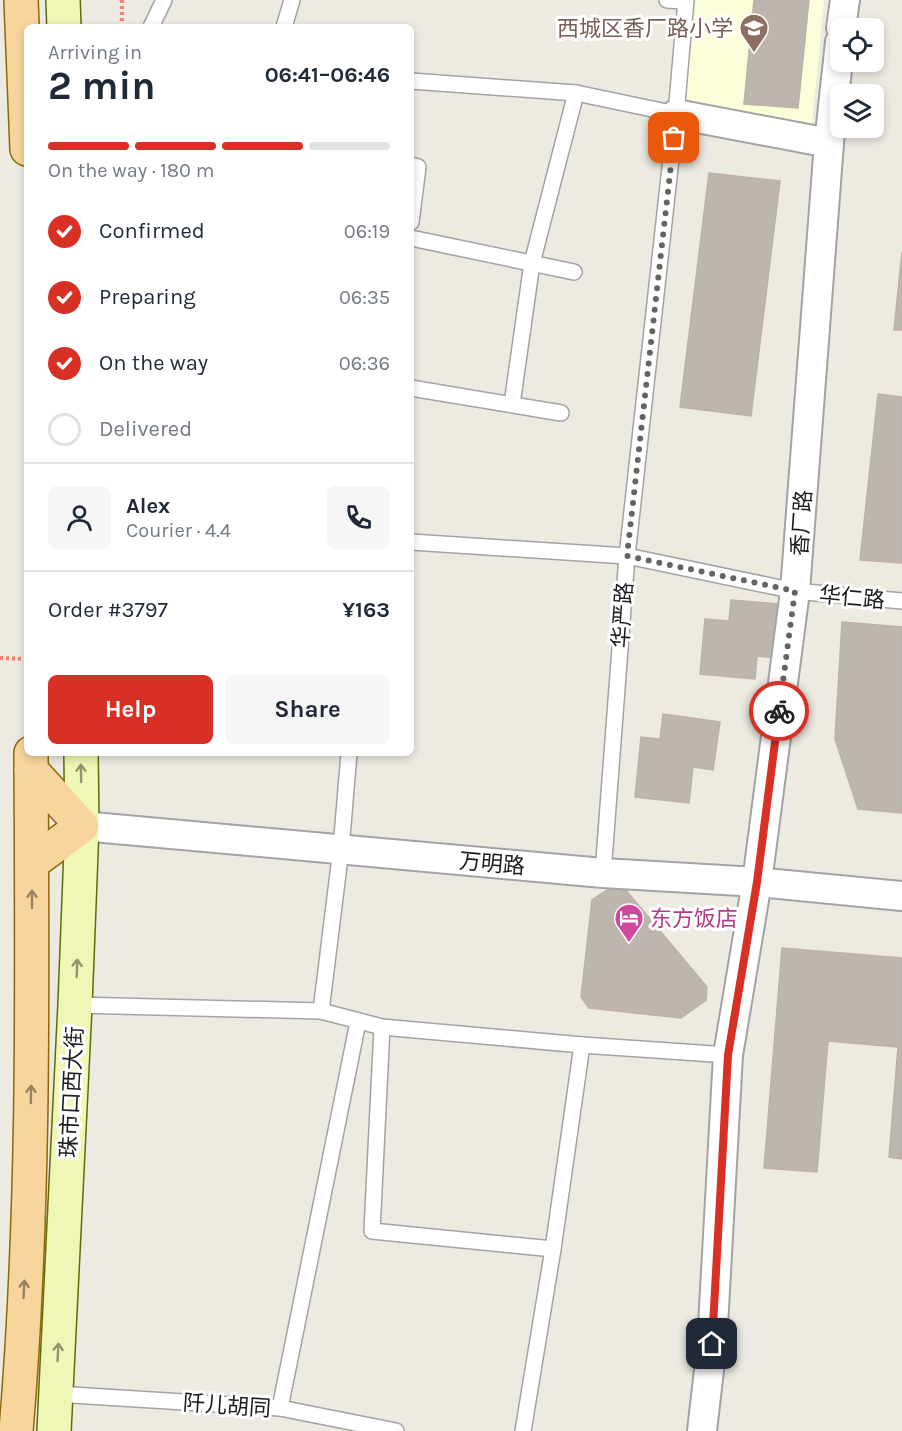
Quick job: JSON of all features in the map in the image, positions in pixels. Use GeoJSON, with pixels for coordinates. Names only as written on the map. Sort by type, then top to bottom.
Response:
{"type":"FeatureCollection","features":[{"type":"Feature","properties":{"kind":"main road"},"geometry":{"type":"LineString","coordinates":[[21,0],[24,74]]}},
{"type":"Feature","properties":{"kind":"main road"},"geometry":{"type":"LineString","coordinates":[[31,762],[82,826],[32,863]]}},
{"type":"Feature","properties":{"kind":"main road","name":"珠市口西大街"},"geometry":{"type":"LineString","coordinates":[[16,1431],[29,1186],[33,999],[31,762]]}},
{"type":"Feature","properties":{"kind":"street"},"geometry":{"type":"LineString","coordinates":[[63,0],[64,24]]}},
{"type":"Feature","properties":{"kind":"street"},"geometry":{"type":"LineString","coordinates":[[843,18],[845,0]]}},
{"type":"Feature","properties":{"kind":"street","name":"香厂路"},"geometry":{"type":"LineString","coordinates":[[702,1431],[712,1344],[728,1055],[757,882],[795,591],[829,143],[837,72]]}},
{"type":"Feature","properties":{"kind":"street"},"geometry":{"type":"LineString","coordinates":[[676,114],[829,143]]}},
{"type":"Feature","properties":{"kind":"street","name":"珠市口西大街"},"geometry":{"type":"LineString","coordinates":[[54,1431],[75,1005],[82,826],[81,756]]}},
{"type":"Feature","properties":{"kind":"street","name":"万明路"},"geometry":{"type":"LineString","coordinates":[[82,826],[603,873],[757,882],[902,896]]}},
{"type":"Feature","properties":{"kind":"lane"},"geometry":{"type":"LineString","coordinates":[[152,24],[164,0]]}},
{"type":"Feature","properties":{"kind":"lane"},"geometry":{"type":"LineString","coordinates":[[285,24],[292,0]]}},
{"type":"Feature","properties":{"kind":"lane"},"geometry":{"type":"LineString","coordinates":[[667,0],[686,1]]}},
{"type":"Feature","properties":{"kind":"lane","name":"华严路"},"geometry":{"type":"LineString","coordinates":[[603,873],[627,556],[676,114],[686,1]]}},
{"type":"Feature","properties":{"kind":"lane"},"geometry":{"type":"LineString","coordinates":[[414,81],[576,93],[676,114]]}},
{"type":"Feature","properties":{"kind":"lane"},"geometry":{"type":"LineString","coordinates":[[512,404],[532,263],[576,93]]}},
{"type":"Feature","properties":{"kind":"lane"},"geometry":{"type":"LineString","coordinates":[[414,165],[418,166],[414,198]]}},
{"type":"Feature","properties":{"kind":"lane"},"geometry":{"type":"LineString","coordinates":[[414,239],[574,272]]}},
{"type":"Feature","properties":{"kind":"lane"},"geometry":{"type":"LineString","coordinates":[[414,388],[561,413]]}},
{"type":"Feature","properties":{"kind":"lane","name":"华仁路"},"geometry":{"type":"LineString","coordinates":[[414,542],[627,556],[795,591],[902,601]]}},
{"type":"Feature","properties":{"kind":"lane"},"geometry":{"type":"LineString","coordinates":[[321,1011],[341,849],[349,756]]}},
{"type":"Feature","properties":{"kind":"lane"},"geometry":{"type":"LineString","coordinates":[[75,1005],[321,1011],[382,1027],[582,1045],[728,1055]]}},
{"type":"Feature","properties":{"kind":"lane"},"geometry":{"type":"LineString","coordinates":[[280,1408],[358,1022]]}},
{"type":"Feature","properties":{"kind":"lane"},"geometry":{"type":"LineString","coordinates":[[382,1027],[372,1231],[553,1249]]}},
{"type":"Feature","properties":{"kind":"lane"},"geometry":{"type":"LineString","coordinates":[[523,1431],[553,1249],[582,1045]]}},
{"type":"Feature","properties":{"kind":"lane","name":"阡儿胡同"},"geometry":{"type":"LineString","coordinates":[[56,1394],[280,1408],[396,1431]]}},
{"type":"Feature","properties":{"kind":"path"},"geometry":{"type":"LineString","coordinates":[[122,0],[122,24]]}},
{"type":"Feature","properties":{"kind":"path"},"geometry":{"type":"LineString","coordinates":[[0,658],[24,659]]}},
{"type":"Feature","properties":{"kind":"shaded area","name":"西城区香厂路小学"},"geometry":{"type":"Polygon","coordinates":[[[694,0],[824,0],[812,124],[684,108],[694,0]]]}},
{"type":"Feature","properties":{"kind":"building"},"geometry":{"type":"Polygon","coordinates":[[[754,0],[809,0],[798,108],[744,104],[754,0]]]}},
{"type":"Feature","properties":{"kind":"building"},"geometry":{"type":"Polygon","coordinates":[[[709,173],[780,181],[751,416],[680,407],[709,173]]]}},
{"type":"Feature","properties":{"kind":"building"},"geometry":{"type":"Polygon","coordinates":[[[902,252],[902,330],[894,330],[902,252]]]}},
{"type":"Feature","properties":{"kind":"building"},"geometry":{"type":"Polygon","coordinates":[[[878,394],[902,397],[902,563],[860,560],[878,394]]]}},
{"type":"Feature","properties":{"kind":"building"},"geometry":{"type":"Polygon","coordinates":[[[731,600],[790,605],[785,659],[757,656],[755,679],[700,674],[705,619],[729,621],[731,600]]]}},
{"type":"Feature","properties":{"kind":"building"},"geometry":{"type":"Polygon","coordinates":[[[842,622],[902,627],[902,813],[858,809],[835,739],[842,622]]]}},
{"type":"Feature","properties":{"kind":"building"},"geometry":{"type":"Polygon","coordinates":[[[663,714],[720,722],[713,770],[693,767],[689,803],[635,797],[641,737],[660,739],[663,714]]]}},
{"type":"Feature","properties":{"kind":"building","name":"东方饭店"},"geometry":{"type":"Polygon","coordinates":[[[613,886],[624,888],[707,987],[706,1000],[681,1018],[589,1008],[581,997],[592,900],[613,886]]]}},
{"type":"Feature","properties":{"kind":"building"},"geometry":{"type":"Polygon","coordinates":[[[782,948],[902,958],[902,1159],[889,1157],[898,1047],[828,1041],[817,1172],[764,1168],[782,948]]]}},
{"type":"Feature","properties":{"kind":"way so far"},"geometry":{"type":"LineString","coordinates":[[674,138],[627,556],[795,591],[779,711]]}},
{"type":"Feature","properties":{"kind":"place","name":"西城区香厂路小学"},"geometry":{"type":"Point","coordinates":[754,54]}},
{"type":"Feature","properties":{"kind":"place","name":"东方饭店"},"geometry":{"type":"Point","coordinates":[629,944]}},
{"type":"Feature","properties":{"kind":"route"},"geometry":{"type":"LineString","coordinates":[[712,1344],[728,1055],[757,882],[779,711]]}}]}
